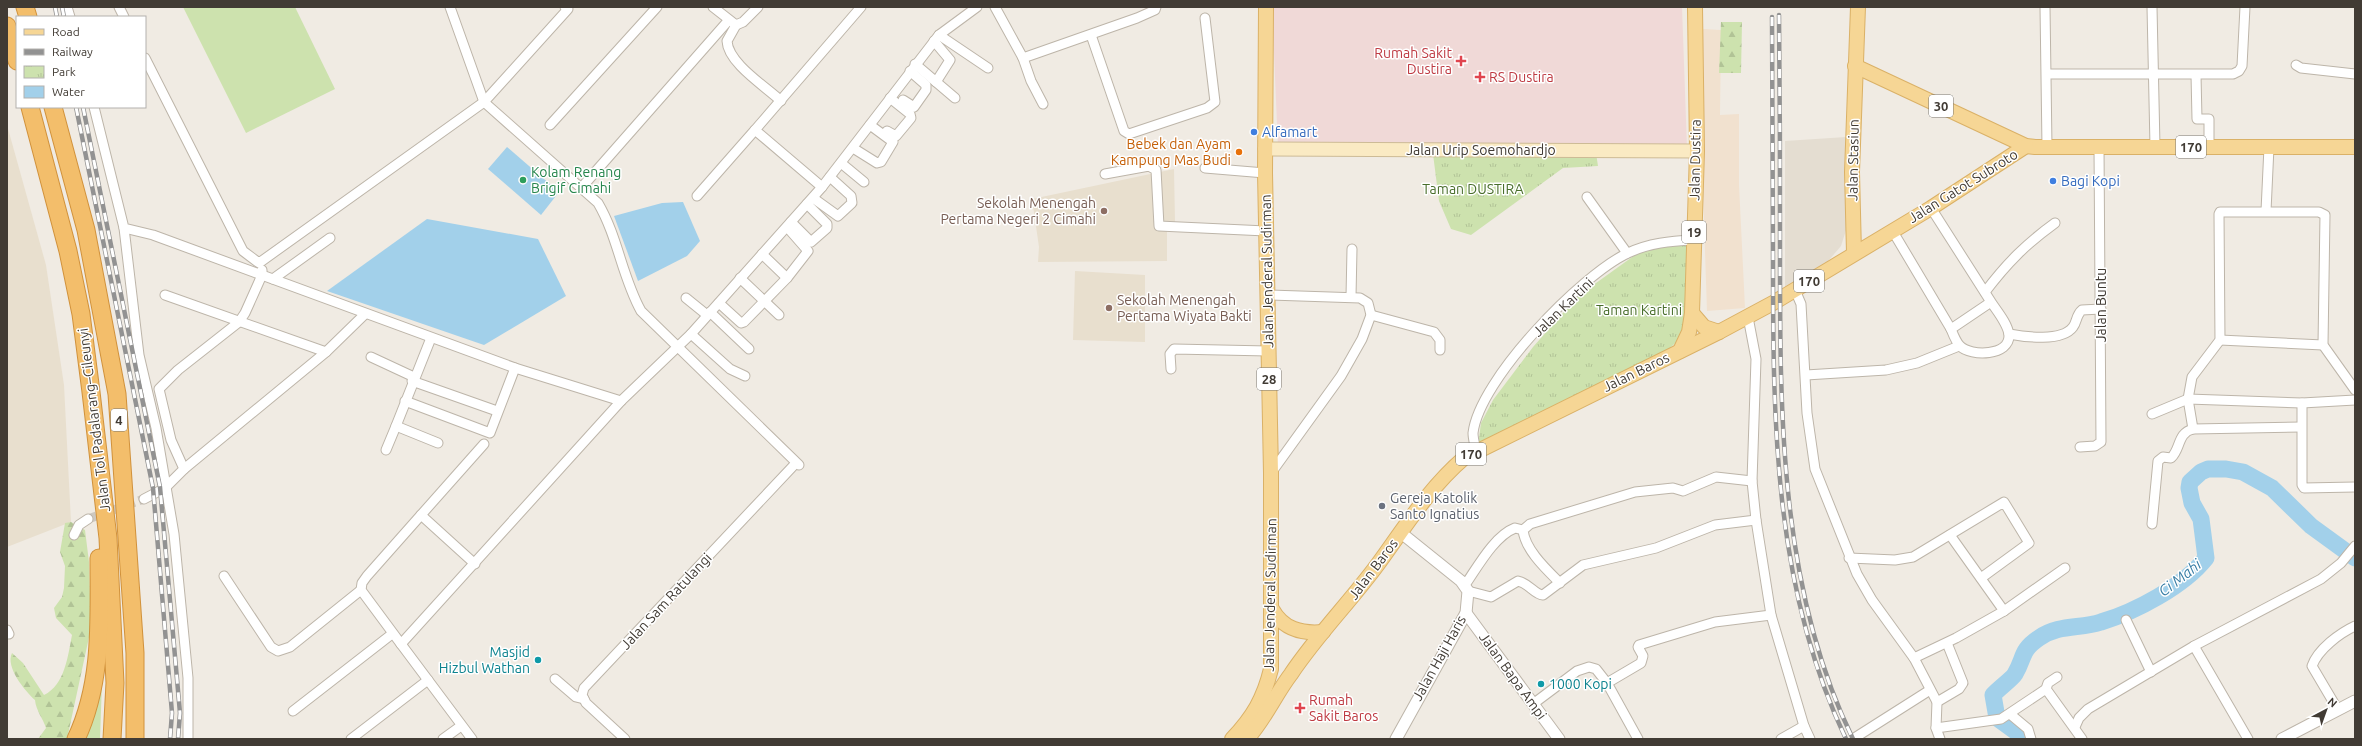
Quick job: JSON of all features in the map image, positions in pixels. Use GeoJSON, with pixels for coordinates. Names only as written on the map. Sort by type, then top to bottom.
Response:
{"type":"FeatureCollection","features":[{"type":"Feature","properties":{"kind":"highway"},"geometry":{"type":"LineString","coordinates":[[7,26],[16,58]]}},
{"type":"Feature","properties":{"kind":"highway","name":"Jalan Tol Padalarang–Cileunyi"},"geometry":{"type":"LineString","coordinates":[[30,108],[68,251],[81,314],[108,538],[115,683],[112,739]]}},
{"type":"Feature","properties":{"kind":"highway","name":"Jalan Tol Padalarang–Cileunyi"},"geometry":{"type":"LineString","coordinates":[[53,108],[86,230],[116,394],[135,654],[135,739]]}},
{"type":"Feature","properties":{"kind":"highway"},"geometry":{"type":"LineString","coordinates":[[76,739],[89,706],[99,647],[98,461]]}},
{"type":"Feature","properties":{"kind":"main road","name":"Jalan Jenderal Sudirman"},"geometry":{"type":"LineString","coordinates":[[1232,739],[1256,712],[1262,700],[1271,670],[1272,609],[1270,548],[1272,473],[1265,173],[1266,7]]}},
{"type":"Feature","properties":{"kind":"main road","name":"Jalan Dustira"},"geometry":{"type":"LineString","coordinates":[[1680,351],[1689,332],[1692,313],[1693,240],[1697,151],[1695,7]]}},
{"type":"Feature","properties":{"kind":"main road","name":"Jalan Stasiun"},"geometry":{"type":"LineString","coordinates":[[1854,253],[1852,172],[1858,7]]}},
{"type":"Feature","properties":{"kind":"main road","name":"30"},"geometry":{"type":"LineString","coordinates":[[1855,66],[2026,146]]}},
{"type":"Feature","properties":{"kind":"main road"},"geometry":{"type":"LineString","coordinates":[[2003,162],[2009,151],[2004,135]]}},
{"type":"Feature","properties":{"kind":"main road","name":"Jalan Gatot Subroto"},"geometry":{"type":"LineString","coordinates":[[1719,332],[1795,290],[1892,230],[1931,208],[2026,146],[2355,148]]}},
{"type":"Feature","properties":{"kind":"main road","name":"Jalan Urip Soemohardjo"},"geometry":{"type":"LineString","coordinates":[[1265,149],[1697,151]]}},
{"type":"Feature","properties":{"kind":"main road"},"geometry":{"type":"LineString","coordinates":[[1692,313],[1704,327],[1719,332]]}},
{"type":"Feature","properties":{"kind":"main road","name":"Jalan Baros"},"geometry":{"type":"LineString","coordinates":[[1247,739],[1264,718],[1291,673],[1377,565],[1400,532],[1442,479],[1464,458],[1719,332]]}},
{"type":"Feature","properties":{"kind":"main road"},"geometry":{"type":"LineString","coordinates":[[1272,609],[1281,622],[1291,628],[1309,633],[1323,632]]}},
{"type":"Feature","properties":{"kind":"main road"},"geometry":{"type":"LineString","coordinates":[[1271,670],[1280,676],[1291,673]]}},
{"type":"Feature","properties":{"kind":"street"},"geometry":{"type":"LineString","coordinates":[[119,7],[124,16]]}},
{"type":"Feature","properties":{"kind":"street"},"geometry":{"type":"LineString","coordinates":[[450,7],[484,102]]}},
{"type":"Feature","properties":{"kind":"street"},"geometry":{"type":"LineString","coordinates":[[550,125],[657,7]]}},
{"type":"Feature","properties":{"kind":"street"},"geometry":{"type":"LineString","coordinates":[[713,7],[732,23]]}},
{"type":"Feature","properties":{"kind":"street"},"geometry":{"type":"LineString","coordinates":[[582,188],[732,23],[743,22],[758,7]]}},
{"type":"Feature","properties":{"kind":"street"},"geometry":{"type":"LineString","coordinates":[[697,196],[862,7]]}},
{"type":"Feature","properties":{"kind":"street"},"geometry":{"type":"LineString","coordinates":[[401,644],[621,401],[691,334],[810,201],[853,148],[871,122],[936,38],[977,7]]}},
{"type":"Feature","properties":{"kind":"street"},"geometry":{"type":"LineString","coordinates":[[995,7],[1023,58],[1031,81],[1043,104]]}},
{"type":"Feature","properties":{"kind":"street"},"geometry":{"type":"LineString","coordinates":[[1023,58],[1137,18],[1155,10],[1156,7]]}},
{"type":"Feature","properties":{"kind":"street"},"geometry":{"type":"LineString","coordinates":[[2045,7],[2047,147]]}},
{"type":"Feature","properties":{"kind":"street"},"geometry":{"type":"LineString","coordinates":[[2152,7],[2155,74],[2155,147]]}},
{"type":"Feature","properties":{"kind":"street"},"geometry":{"type":"LineString","coordinates":[[2047,74],[2233,74],[2239,71],[2242,66],[2245,7]]}},
{"type":"Feature","properties":{"kind":"street"},"geometry":{"type":"LineString","coordinates":[[259,263],[484,102],[567,8]]}},
{"type":"Feature","properties":{"kind":"street"},"geometry":{"type":"LineString","coordinates":[[1092,35],[1124,131],[1127,134],[1132,134],[1207,108],[1215,102],[1205,18]]}},
{"type":"Feature","properties":{"kind":"street"},"geometry":{"type":"LineString","coordinates":[[732,23],[727,41],[730,52],[739,64],[781,100]]}},
{"type":"Feature","properties":{"kind":"street"},"geometry":{"type":"LineString","coordinates":[[936,38],[988,68]]}},
{"type":"Feature","properties":{"kind":"street"},"geometry":{"type":"LineString","coordinates":[[936,38],[950,60],[936,82]]}},
{"type":"Feature","properties":{"kind":"street"},"geometry":{"type":"LineString","coordinates":[[146,60],[243,251],[259,263],[262,275],[245,313],[239,322],[178,370],[159,388],[171,440],[184,468]]}},
{"type":"Feature","properties":{"kind":"street"},"geometry":{"type":"LineString","coordinates":[[2296,65],[2301,68],[2355,74]]}},
{"type":"Feature","properties":{"kind":"street"},"geometry":{"type":"LineString","coordinates":[[913,68],[936,82],[955,98]]}},
{"type":"Feature","properties":{"kind":"street"},"geometry":{"type":"LineString","coordinates":[[892,96],[914,107],[927,87],[913,68]]}},
{"type":"Feature","properties":{"kind":"street"},"geometry":{"type":"LineString","coordinates":[[2196,75],[2197,119],[2209,119],[2209,147]]}},
{"type":"Feature","properties":{"kind":"street"},"geometry":{"type":"LineString","coordinates":[[871,122],[895,136],[909,121],[911,118],[910,114],[892,96]]}},
{"type":"Feature","properties":{"kind":"street","name":"Jalan Sam Ratulangi"},"geometry":{"type":"LineString","coordinates":[[484,102],[598,203],[607,218],[627,279],[641,311],[798,464],[587,684],[582,692],[584,699]]}},
{"type":"Feature","properties":{"kind":"street"},"geometry":{"type":"LineString","coordinates":[[94,108],[124,228],[137,341],[156,428],[174,534],[188,678],[188,739]]}},
{"type":"Feature","properties":{"kind":"street"},"geometry":{"type":"LineString","coordinates":[[853,148],[877,163],[881,162],[894,142],[871,122]]}},
{"type":"Feature","properties":{"kind":"street"},"geometry":{"type":"LineString","coordinates":[[755,130],[822,187]]}},
{"type":"Feature","properties":{"kind":"street","name":"Jalan Buntu"},"geometry":{"type":"LineString","coordinates":[[2080,447],[2095,446],[2101,442],[2099,146]]}},
{"type":"Feature","properties":{"kind":"street"},"geometry":{"type":"LineString","coordinates":[[2266,211],[2269,147]]}},
{"type":"Feature","properties":{"kind":"street"},"geometry":{"type":"LineString","coordinates":[[841,163],[864,182]]}},
{"type":"Feature","properties":{"kind":"street"},"geometry":{"type":"LineString","coordinates":[[1105,174],[1149,166],[1154,168],[1158,175],[1158,224],[1266,231]]}},
{"type":"Feature","properties":{"kind":"street"},"geometry":{"type":"LineString","coordinates":[[1205,168],[1265,173]]}},
{"type":"Feature","properties":{"kind":"street"},"geometry":{"type":"LineString","coordinates":[[810,201],[838,216],[852,203],[851,196],[830,177]]}},
{"type":"Feature","properties":{"kind":"street"},"geometry":{"type":"LineString","coordinates":[[1587,197],[1628,253]]}},
{"type":"Feature","properties":{"kind":"street"},"geometry":{"type":"LineString","coordinates":[[789,224],[811,242],[827,228],[827,224],[810,201]]}},
{"type":"Feature","properties":{"kind":"street"},"geometry":{"type":"LineString","coordinates":[[1892,230],[1959,346],[1975,353],[1997,351],[2006,344],[2009,334],[1985,292],[1931,208]]}},
{"type":"Feature","properties":{"kind":"street"},"geometry":{"type":"LineString","coordinates":[[2192,429],[2188,399],[2192,377],[2220,340],[2219,214],[2223,210],[2319,212],[2325,215],[2323,345],[2355,390]]}},
{"type":"Feature","properties":{"kind":"street"},"geometry":{"type":"LineString","coordinates":[[1985,292],[2023,247],[2055,223]]}},
{"type":"Feature","properties":{"kind":"street"},"geometry":{"type":"LineString","coordinates":[[719,303],[741,323],[787,278],[808,251],[789,224]]}},
{"type":"Feature","properties":{"kind":"street"},"geometry":{"type":"LineString","coordinates":[[124,228],[153,235],[515,368],[621,401]]}},
{"type":"Feature","properties":{"kind":"street"},"geometry":{"type":"LineString","coordinates":[[273,279],[330,238]]}},
{"type":"Feature","properties":{"kind":"street","name":"Jalan Kartini"},"geometry":{"type":"LineString","coordinates":[[1476,451],[1473,432],[1486,399],[1505,369],[1544,321],[1571,295],[1602,270],[1628,253],[1648,245],[1693,240]]}},
{"type":"Feature","properties":{"kind":"street"},"geometry":{"type":"LineString","coordinates":[[1351,297],[1352,249]]}},
{"type":"Feature","properties":{"kind":"street"},"geometry":{"type":"LineString","coordinates":[[762,254],[787,278]]}},
{"type":"Feature","properties":{"kind":"street"},"geometry":{"type":"LineString","coordinates":[[740,278],[779,315]]}},
{"type":"Feature","properties":{"kind":"street"},"geometry":{"type":"LineString","coordinates":[[1795,290],[1801,304],[1807,413],[1815,469],[1849,558],[1872,600],[1914,658],[1937,702],[1936,728],[1940,739]]}},
{"type":"Feature","properties":{"kind":"street"},"geometry":{"type":"LineString","coordinates":[[165,295],[326,352]]}},
{"type":"Feature","properties":{"kind":"street"},"geometry":{"type":"LineString","coordinates":[[1267,295],[1360,298],[1368,303],[1371,315],[1362,339],[1341,376],[1272,473]]}},
{"type":"Feature","properties":{"kind":"street"},"geometry":{"type":"LineString","coordinates":[[686,298],[709,313],[749,349]]}},
{"type":"Feature","properties":{"kind":"street"},"geometry":{"type":"LineString","coordinates":[[1951,330],[1991,302]]}},
{"type":"Feature","properties":{"kind":"street"},"geometry":{"type":"LineString","coordinates":[[2009,334],[2042,337],[2057,336],[2072,328],[2082,310],[2101,309]]}},
{"type":"Feature","properties":{"kind":"street"},"geometry":{"type":"LineString","coordinates":[[144,499],[165,488],[184,468],[326,352],[365,314]]}},
{"type":"Feature","properties":{"kind":"street"},"geometry":{"type":"LineString","coordinates":[[1371,315],[1434,332],[1440,340],[1440,350]]}},
{"type":"Feature","properties":{"kind":"street"},"geometry":{"type":"LineString","coordinates":[[1748,317],[1756,359],[1752,481],[1756,520],[1771,615],[1804,726],[1810,739]]}},
{"type":"Feature","properties":{"kind":"street"},"geometry":{"type":"LineString","coordinates":[[691,334],[730,369],[745,376]]}},
{"type":"Feature","properties":{"kind":"street"},"geometry":{"type":"LineString","coordinates":[[386,450],[413,379],[431,338]]}},
{"type":"Feature","properties":{"kind":"street"},"geometry":{"type":"LineString","coordinates":[[2220,340],[2323,345]]}},
{"type":"Feature","properties":{"kind":"street"},"geometry":{"type":"LineString","coordinates":[[1806,375],[1886,370],[1917,363],[1959,346]]}},
{"type":"Feature","properties":{"kind":"street"},"geometry":{"type":"LineString","coordinates":[[1171,369],[1170,354],[1174,349],[1268,351]]}},
{"type":"Feature","properties":{"kind":"street"},"geometry":{"type":"LineString","coordinates":[[371,357],[413,379],[497,411]]}},
{"type":"Feature","properties":{"kind":"street"},"geometry":{"type":"LineString","coordinates":[[405,401],[490,433],[497,411],[515,368]]}},
{"type":"Feature","properties":{"kind":"street"},"geometry":{"type":"LineString","coordinates":[[2152,414],[2188,399],[2302,403],[2355,400]]}},
{"type":"Feature","properties":{"kind":"street"},"geometry":{"type":"LineString","coordinates":[[2302,403],[2302,485],[2304,488],[2355,487]]}},
{"type":"Feature","properties":{"kind":"street"},"geometry":{"type":"LineString","coordinates":[[396,426],[438,443]]}},
{"type":"Feature","properties":{"kind":"street"},"geometry":{"type":"LineString","coordinates":[[2152,524],[2158,461],[2163,457],[2171,458],[2174,455],[2182,436],[2192,429],[2301,427]]}},
{"type":"Feature","properties":{"kind":"street"},"geometry":{"type":"LineString","coordinates":[[224,576],[271,647],[278,651],[290,647],[361,590],[362,583],[367,576],[484,444]]}},
{"type":"Feature","properties":{"kind":"street"},"geometry":{"type":"LineString","coordinates":[[1523,530],[1530,524],[1635,492],[1673,488],[1683,491],[1716,477],[1752,481]]}},
{"type":"Feature","properties":{"kind":"street"},"geometry":{"type":"LineString","coordinates":[[1849,558],[1904,559],[1913,557],[2004,502],[2029,543],[1981,578]]}},
{"type":"Feature","properties":{"kind":"street"},"geometry":{"type":"LineString","coordinates":[[421,515],[475,564]]}},
{"type":"Feature","properties":{"kind":"street"},"geometry":{"type":"LineString","coordinates":[[74,535],[79,525],[88,519]]}},
{"type":"Feature","properties":{"kind":"street"},"geometry":{"type":"LineString","coordinates":[[1400,532],[1467,588],[1491,597],[1518,581],[1528,584],[1541,595],[1560,583],[1583,565],[1656,548],[1714,525],[1756,520]]}},
{"type":"Feature","properties":{"kind":"street"},"geometry":{"type":"LineString","coordinates":[[1467,588],[1486,554],[1503,536],[1515,528],[1523,530]]}},
{"type":"Feature","properties":{"kind":"street"},"geometry":{"type":"LineString","coordinates":[[1523,530],[1524,536],[1540,563],[1560,583]]}},
{"type":"Feature","properties":{"kind":"street"},"geometry":{"type":"LineString","coordinates":[[1950,535],[2004,611]]}},
{"type":"Feature","properties":{"kind":"street"},"geometry":{"type":"LineString","coordinates":[[2075,728],[2079,718],[2088,709],[2194,646],[2321,579],[2346,557],[2354,547]]}},
{"type":"Feature","properties":{"kind":"street"},"geometry":{"type":"LineString","coordinates":[[1914,658],[1946,643],[2004,611],[2065,568]]}},
{"type":"Feature","properties":{"kind":"street","name":"Jalan Haji Haris"},"geometry":{"type":"LineString","coordinates":[[1396,739],[1466,613],[1467,588]]}},
{"type":"Feature","properties":{"kind":"street"},"geometry":{"type":"LineString","coordinates":[[361,590],[392,634],[472,739]]}},
{"type":"Feature","properties":{"kind":"street","name":"Jalan Bapa Ampi"},"geometry":{"type":"LineString","coordinates":[[1466,613],[1559,739]]}},
{"type":"Feature","properties":{"kind":"street"},"geometry":{"type":"LineString","coordinates":[[1607,683],[1641,663],[1643,656],[1639,650],[1639,645],[1715,622],[1771,615]]}},
{"type":"Feature","properties":{"kind":"street"},"geometry":{"type":"LineString","coordinates":[[2126,620],[2151,672]]}},
{"type":"Feature","properties":{"kind":"street"},"geometry":{"type":"LineString","coordinates":[[2338,710],[2312,666],[2319,655],[2343,632],[2355,626]]}},
{"type":"Feature","properties":{"kind":"street"},"geometry":{"type":"LineString","coordinates":[[293,710],[392,634]]}},
{"type":"Feature","properties":{"kind":"street"},"geometry":{"type":"LineString","coordinates":[[1937,702],[1959,689],[1962,683],[1946,643]]}},
{"type":"Feature","properties":{"kind":"street"},"geometry":{"type":"LineString","coordinates":[[2194,646],[2248,739]]}},
{"type":"Feature","properties":{"kind":"street"},"geometry":{"type":"LineString","coordinates":[[1533,704],[1582,668],[1596,669],[1607,683],[1612,696],[1638,739]]}},
{"type":"Feature","properties":{"kind":"street"},"geometry":{"type":"LineString","coordinates":[[1936,728],[1980,720],[1992,721],[2008,715],[2046,689],[2048,683],[2057,677]]}},
{"type":"Feature","properties":{"kind":"street"},"geometry":{"type":"LineString","coordinates":[[555,679],[576,697],[584,699],[625,739]]}},
{"type":"Feature","properties":{"kind":"street"},"geometry":{"type":"LineString","coordinates":[[351,739],[428,680]]}},
{"type":"Feature","properties":{"kind":"street"},"geometry":{"type":"LineString","coordinates":[[2046,689],[2082,739]]}},
{"type":"Feature","properties":{"kind":"street"},"geometry":{"type":"LineString","coordinates":[[1856,737],[1930,690]]}},
{"type":"Feature","properties":{"kind":"street"},"geometry":{"type":"LineString","coordinates":[[2282,739],[2355,701]]}},
{"type":"Feature","properties":{"kind":"street"},"geometry":{"type":"LineString","coordinates":[[2008,715],[2028,729],[2031,739]]}},
{"type":"Feature","properties":{"kind":"street"},"geometry":{"type":"LineString","coordinates":[[443,739],[461,726]]}},
{"type":"Feature","properties":{"kind":"street"},"geometry":{"type":"LineString","coordinates":[[1781,739],[1804,726]]}},
{"type":"Feature","properties":{"kind":"shaded area","name":"RS Dustira"},"geometry":{"type":"Polygon","coordinates":[[[1272,7],[1682,7],[1687,148],[1278,147],[1272,7]]]}},
{"type":"Feature","properties":{"kind":"shaded area"},"geometry":{"type":"Polygon","coordinates":[[[1703,29],[1721,30],[1720,115],[1739,114],[1739,185],[1745,308],[1707,311],[1703,192],[1703,29]]]}},
{"type":"Feature","properties":{"kind":"shaded area"},"geometry":{"type":"Polygon","coordinates":[[[7,125],[46,265],[64,385],[71,522],[7,547],[7,125]]]}},
{"type":"Feature","properties":{"kind":"shaded area"},"geometry":{"type":"Polygon","coordinates":[[[1846,137],[1847,227],[1841,246],[1822,268],[1785,291],[1785,141],[1846,137]]]}},
{"type":"Feature","properties":{"kind":"shaded area","name":"Sekolah Menengah Pertama Negeri 2 Cimahi"},"geometry":{"type":"Polygon","coordinates":[[[1174,169],[1175,222],[1167,223],[1167,261],[1038,262],[1039,247],[1032,199],[1174,169]]]}},
{"type":"Feature","properties":{"kind":"shaded area","name":"Sekolah Menengah Pertama Wiyata Bakti"},"geometry":{"type":"Polygon","coordinates":[[[1075,271],[1145,275],[1145,342],[1073,340],[1075,271]]]}},
{"type":"Feature","properties":{"kind":"green space"},"geometry":{"type":"Polygon","coordinates":[[[183,7],[295,7],[335,89],[246,133],[183,7]]]}},
{"type":"Feature","properties":{"kind":"green space"},"geometry":{"type":"Polygon","coordinates":[[[1721,22],[1742,22],[1741,73],[1719,73],[1721,22]]]}},
{"type":"Feature","properties":{"kind":"green space","name":"Taman DUSTIRA"},"geometry":{"type":"Polygon","coordinates":[[[1596,153],[1598,166],[1563,168],[1471,235],[1451,229],[1439,201],[1433,154],[1596,153]]]}},
{"type":"Feature","properties":{"kind":"green space","name":"Taman Kartini"},"geometry":{"type":"Polygon","coordinates":[[[1688,246],[1685,334],[1670,348],[1621,375],[1478,445],[1481,423],[1493,400],[1533,347],[1578,296],[1635,255],[1653,247],[1688,246]]]}},
{"type":"Feature","properties":{"kind":"green space"},"geometry":{"type":"Polygon","coordinates":[[[71,522],[85,530],[89,562],[91,628],[67,739],[38,739],[46,728],[35,700],[21,685],[17,678],[11,665],[11,659],[12,653],[23,663],[44,695],[57,684],[61,677],[67,660],[72,635],[56,618],[54,608],[62,597],[64,588],[65,566],[60,552],[65,523],[71,522]]]}},
{"type":"Feature","properties":{"kind":"green space"},"geometry":{"type":"Polygon","coordinates":[[[102,683],[100,739],[82,739],[102,683]]]}},
{"type":"Feature","properties":{"kind":"water","name":"Kolam Renang Brigif Cimahi"},"geometry":{"type":"Polygon","coordinates":[[[507,147],[559,192],[541,215],[488,169],[507,147]]]}},
{"type":"Feature","properties":{"kind":"water"},"geometry":{"type":"Polygon","coordinates":[[[683,202],[700,241],[687,256],[638,281],[614,216],[662,203],[683,202]]]}},
{"type":"Feature","properties":{"kind":"water"},"geometry":{"type":"Polygon","coordinates":[[[427,219],[538,239],[566,296],[484,345],[327,291],[427,219]]]}},
{"type":"Feature","properties":{"kind":"waterway","name":"Ci Mahi"},"geometry":{"type":"LineString","coordinates":[[2020,739],[2019,734],[1997,718],[1993,695],[2015,674],[2024,654],[2033,643],[2039,638],[2054,631],[2101,622],[2129,612],[2172,588],[2197,568],[2206,558],[2201,519],[2192,503],[2189,488],[2190,482],[2201,472],[2208,469],[2226,469],[2243,472],[2272,488],[2311,526],[2355,558]]}},
{"type":"Feature","properties":{"kind":"tunnel"},"geometry":{"type":"LineString","coordinates":[[88,519],[144,499]]}},
{"type":"Feature","properties":{"kind":"railway"},"geometry":{"type":"LineString","coordinates":[[55,7],[57,16]]}},
{"type":"Feature","properties":{"kind":"railway"},"geometry":{"type":"LineString","coordinates":[[62,7],[64,16]]}},
{"type":"Feature","properties":{"kind":"railway"},"geometry":{"type":"LineString","coordinates":[[1779,15],[1781,373],[1789,498],[1797,561],[1810,622],[1829,681],[1853,739]]}},
{"type":"Feature","properties":{"kind":"railway"},"geometry":{"type":"LineString","coordinates":[[1772,17],[1774,383],[1782,504],[1791,564],[1804,624],[1822,682],[1846,739]]}},
{"type":"Feature","properties":{"kind":"railway"},"geometry":{"type":"LineString","coordinates":[[76,108],[153,488],[172,713],[170,739]]}},
{"type":"Feature","properties":{"kind":"railway"},"geometry":{"type":"LineString","coordinates":[[83,108],[160,487],[180,713],[178,739]]}},
{"type":"Feature","properties":{"kind":"place","name":"Rumah Sakit Dustira"},"geometry":{"type":"Point","coordinates":[1461,61]}},
{"type":"Feature","properties":{"kind":"place","name":"RS Dustira"},"geometry":{"type":"Point","coordinates":[1480,77]}},
{"type":"Feature","properties":{"kind":"place","name":"Alfamart"},"geometry":{"type":"Point","coordinates":[1254,132]}},
{"type":"Feature","properties":{"kind":"place","name":"Bebek dan Ayam Kampung Mas Budi"},"geometry":{"type":"Point","coordinates":[1239,152]}},
{"type":"Feature","properties":{"kind":"place","name":"Kolam Renang Brigif Cimahi"},"geometry":{"type":"Point","coordinates":[523,180]}},
{"type":"Feature","properties":{"kind":"place","name":"Bagi Kopi"},"geometry":{"type":"Point","coordinates":[2053,181]}},
{"type":"Feature","properties":{"kind":"place","name":"Sekolah Menengah Pertama Negeri 2 Cimahi"},"geometry":{"type":"Point","coordinates":[1104,211]}},
{"type":"Feature","properties":{"kind":"place","name":"Sekolah Menengah Pertama Wiyata Bakti"},"geometry":{"type":"Point","coordinates":[1109,308]}},
{"type":"Feature","properties":{"kind":"place","name":"Gereja Katolik Santo Ignatius"},"geometry":{"type":"Point","coordinates":[1382,506]}},
{"type":"Feature","properties":{"kind":"place","name":"Masjid Hizbul Wathan"},"geometry":{"type":"Point","coordinates":[538,660]}},
{"type":"Feature","properties":{"kind":"place","name":"1000 Kopi"},"geometry":{"type":"Point","coordinates":[1541,684]}},
{"type":"Feature","properties":{"kind":"place","name":"Rumah Sakit Baros"},"geometry":{"type":"Point","coordinates":[1300,708]}}]}
